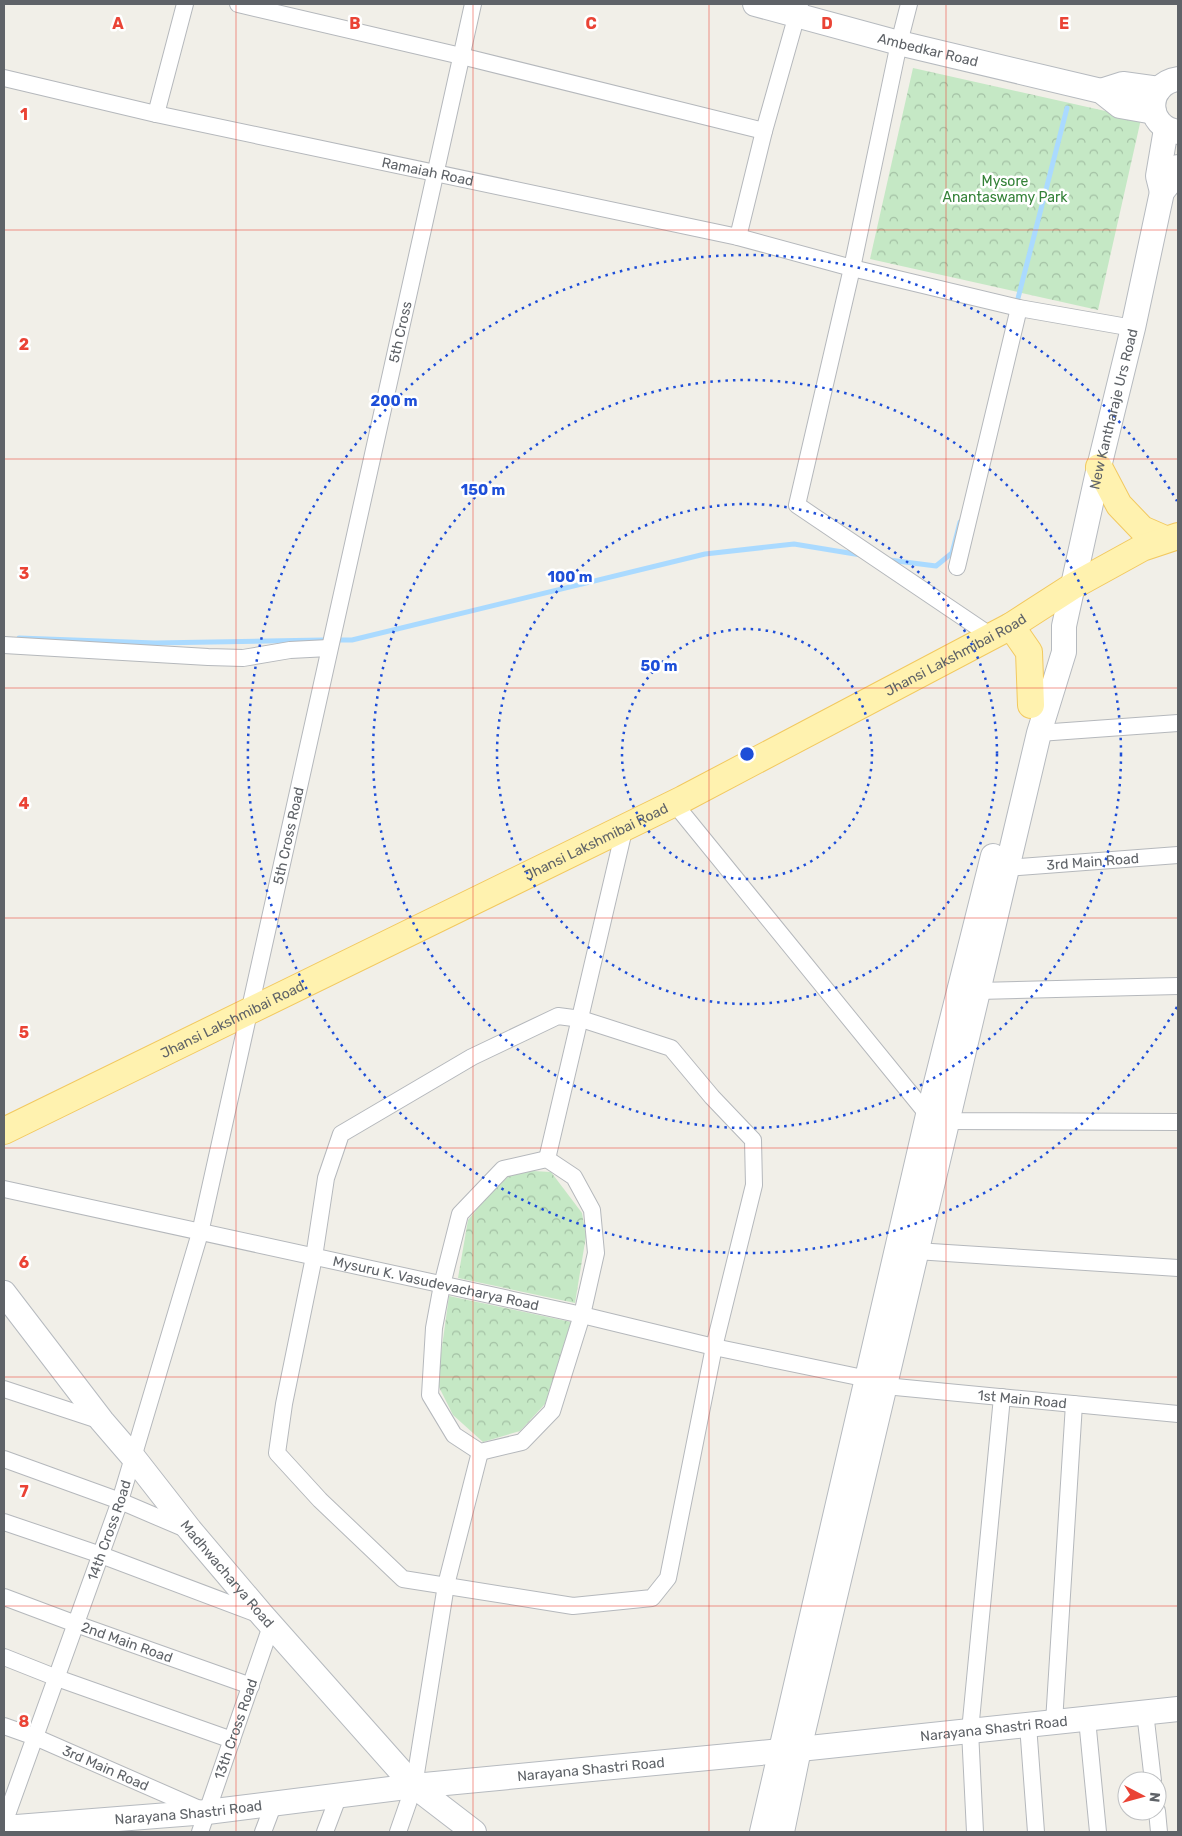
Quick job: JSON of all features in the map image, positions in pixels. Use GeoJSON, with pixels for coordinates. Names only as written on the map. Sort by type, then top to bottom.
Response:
{"type":"FeatureCollection","features":[{"type":"Feature","properties":{"kind":"main road"},"geometry":{"type":"LineString","coordinates":[[1098,467],[1119,505],[1142,529],[1172,537]]}},
{"type":"Feature","properties":{"kind":"main road","name":"Jhansi Lakshmibai Road"},"geometry":{"type":"LineString","coordinates":[[4,1131],[674,803],[1001,631],[1073,586],[1142,548],[1172,537]]}},
{"type":"Feature","properties":{"kind":"main road"},"geometry":{"type":"LineString","coordinates":[[1001,631],[1029,652],[1031,705]]}},
{"type":"Feature","properties":{"kind":"street"},"geometry":{"type":"LineString","coordinates":[[156,114],[185,4]]}},
{"type":"Feature","properties":{"kind":"street"},"geometry":{"type":"LineString","coordinates":[[238,4],[257,6],[764,131]]}},
{"type":"Feature","properties":{"kind":"street","name":"5th Cross"},"geometry":{"type":"LineString","coordinates":[[328,654],[473,4]]}},
{"type":"Feature","properties":{"kind":"street","name":"Ambedkar Road"},"geometry":{"type":"LineString","coordinates":[[755,4],[799,9],[899,43],[1101,91],[1120,106],[1166,124]]}},
{"type":"Feature","properties":{"kind":"street"},"geometry":{"type":"LineString","coordinates":[[909,4],[899,43],[852,268],[797,505],[1001,631]]}},
{"type":"Feature","properties":{"kind":"street"},"geometry":{"type":"LineString","coordinates":[[738,237],[764,131],[799,9]]}},
{"type":"Feature","properties":{"kind":"street","name":"Ramaiah Road"},"geometry":{"type":"LineString","coordinates":[[4,78],[156,114],[738,237],[852,268],[992,302],[1133,328]]}},
{"type":"Feature","properties":{"kind":"street","name":"Ambedkar Road"},"geometry":{"type":"LineString","coordinates":[[1101,91],[1123,84],[1173,81]]}},
{"type":"Feature","properties":{"kind":"street","name":"New Kantharaje Urs Road"},"geometry":{"type":"LineString","coordinates":[[1064,626],[1098,467],[1133,328],[1162,192],[1158,176],[1166,124],[1154,100],[1173,81]]}},
{"type":"Feature","properties":{"kind":"street","name":"New Kantharaje Urs Road"},"geometry":{"type":"LineString","coordinates":[[1162,192],[1177,173],[1178,167]]}},
{"type":"Feature","properties":{"kind":"street"},"geometry":{"type":"LineString","coordinates":[[957,567],[1028,309]]}},
{"type":"Feature","properties":{"kind":"street"},"geometry":{"type":"LineString","coordinates":[[762,1832],[790,1750],[938,1118],[1031,705],[1048,647],[1064,626]]}},
{"type":"Feature","properties":{"kind":"street"},"geometry":{"type":"LineString","coordinates":[[876,1382],[916,1251],[938,1118],[978,992],[1039,733],[1064,652],[1064,626]]}},
{"type":"Feature","properties":{"kind":"street"},"geometry":{"type":"LineString","coordinates":[[4,645],[208,658],[243,658],[290,650],[328,654]]}},
{"type":"Feature","properties":{"kind":"street","name":"5th Cross Road"},"geometry":{"type":"LineString","coordinates":[[200,1233],[328,654]]}},
{"type":"Feature","properties":{"kind":"street"},"geometry":{"type":"LineString","coordinates":[[1039,733],[1178,723]]}},
{"type":"Feature","properties":{"kind":"street"},"geometry":{"type":"LineString","coordinates":[[674,803],[938,1118],[1178,1122]]}},
{"type":"Feature","properties":{"kind":"street"},"geometry":{"type":"LineString","coordinates":[[547,1158],[625,826]]}},
{"type":"Feature","properties":{"kind":"street","name":"3rd Main Road"},"geometry":{"type":"LineString","coordinates":[[1007,868],[1178,855]]}},
{"type":"Feature","properties":{"kind":"street"},"geometry":{"type":"LineString","coordinates":[[978,992],[1178,986]]}},
{"type":"Feature","properties":{"kind":"street"},"geometry":{"type":"LineString","coordinates":[[558,1016],[581,1019],[670,1048],[712,1097],[753,1140],[754,1185],[714,1347],[668,1578],[652,1598],[573,1606],[403,1579],[320,1500],[277,1453],[284,1404],[314,1257],[326,1178],[340,1134],[472,1057],[558,1016]]}},
{"type":"Feature","properties":{"kind":"street"},"geometry":{"type":"LineString","coordinates":[[547,1158],[574,1177],[592,1210],[596,1253],[582,1315],[552,1411],[522,1442],[480,1452],[454,1435],[430,1395],[434,1328],[442,1285],[460,1214],[503,1169],[547,1158]]}},
{"type":"Feature","properties":{"kind":"street","name":"Mysuru K. Vasudevacharya Road"},"geometry":{"type":"LineString","coordinates":[[4,1189],[582,1315],[714,1347],[876,1382]]}},
{"type":"Feature","properties":{"kind":"street","name":"14th Cross Road"},"geometry":{"type":"LineString","coordinates":[[4,1823],[9,1792],[35,1737],[120,1501],[200,1233]]}},
{"type":"Feature","properties":{"kind":"street"},"geometry":{"type":"LineString","coordinates":[[916,1251],[1178,1268]]}},
{"type":"Feature","properties":{"kind":"street","name":"Madhwacharya Road"},"geometry":{"type":"LineString","coordinates":[[4,1292],[102,1421],[134,1456],[190,1530],[267,1621],[414,1786],[453,1825],[474,1832]]}},
{"type":"Feature","properties":{"kind":"street","name":"1st Main Road"},"geometry":{"type":"LineString","coordinates":[[876,1382],[1002,1397],[1178,1414]]}},
{"type":"Feature","properties":{"kind":"street"},"geometry":{"type":"LineString","coordinates":[[4,1389],[102,1421]]}},
{"type":"Feature","properties":{"kind":"street"},"geometry":{"type":"LineString","coordinates":[[975,1832],[970,1731],[1002,1397]]}},
{"type":"Feature","properties":{"kind":"street"},"geometry":{"type":"LineString","coordinates":[[1054,1722],[1074,1404]]}},
{"type":"Feature","properties":{"kind":"street"},"geometry":{"type":"LineString","coordinates":[[398,1832],[414,1786],[446,1585],[480,1452]]}},
{"type":"Feature","properties":{"kind":"street"},"geometry":{"type":"LineString","coordinates":[[4,1459],[120,1501],[190,1530]]}},
{"type":"Feature","properties":{"kind":"street"},"geometry":{"type":"LineString","coordinates":[[4,1522],[101,1555],[267,1621]]}},
{"type":"Feature","properties":{"kind":"street","name":"2nd Main Road"},"geometry":{"type":"LineString","coordinates":[[4,1597],[251,1686]]}},
{"type":"Feature","properties":{"kind":"street","name":"13th Cross Road"},"geometry":{"type":"LineString","coordinates":[[203,1822],[251,1686],[267,1621]]}},
{"type":"Feature","properties":{"kind":"street"},"geometry":{"type":"LineString","coordinates":[[4,1657],[57,1678],[232,1740]]}},
{"type":"Feature","properties":{"kind":"street","name":"Narayana Shastri Road"},"geometry":{"type":"LineString","coordinates":[[4,1828],[203,1822],[274,1803],[414,1786],[790,1750],[1178,1709]]}},
{"type":"Feature","properties":{"kind":"street"},"geometry":{"type":"LineString","coordinates":[[1145,1712],[1152,1771]]}},
{"type":"Feature","properties":{"kind":"street"},"geometry":{"type":"LineString","coordinates":[[1087,1719],[1098,1832]]}},
{"type":"Feature","properties":{"kind":"street"},"geometry":{"type":"LineString","coordinates":[[1028,1725],[1036,1832]]}},
{"type":"Feature","properties":{"kind":"street","name":"3rd Main Road"},"geometry":{"type":"LineString","coordinates":[[4,1726],[35,1737],[203,1822]]}},
{"type":"Feature","properties":{"kind":"street"},"geometry":{"type":"LineString","coordinates":[[782,1832],[790,1750]]}},
{"type":"Feature","properties":{"kind":"street"},"geometry":{"type":"LineString","coordinates":[[325,1832],[339,1795]]}},
{"type":"Feature","properties":{"kind":"street"},"geometry":{"type":"LineString","coordinates":[[263,1832],[274,1803]]}},
{"type":"Feature","properties":{"kind":"green space","name":"Mysore Anantaswamy Park"},"geometry":{"type":"Polygon","coordinates":[[[913,68],[1141,119],[1098,310],[870,259],[913,68]]]}},
{"type":"Feature","properties":{"kind":"green space"},"geometry":{"type":"Polygon","coordinates":[[[515,1170],[551,1172],[582,1213],[586,1236],[575,1303],[458,1278],[468,1220],[488,1196],[515,1170]]]}},
{"type":"Feature","properties":{"kind":"green space"},"geometry":{"type":"Polygon","coordinates":[[[449,1296],[571,1322],[545,1404],[520,1431],[483,1442],[453,1415],[437,1383],[449,1296]]]}},
{"type":"Feature","properties":{"kind":"waterway"},"geometry":{"type":"LineString","coordinates":[[1016,306],[1067,108]]}},
{"type":"Feature","properties":{"kind":"waterway"},"geometry":{"type":"LineString","coordinates":[[889,560],[936,566],[952,553],[960,522]]}},
{"type":"Feature","properties":{"kind":"waterway"},"geometry":{"type":"LineString","coordinates":[[334,640],[352,640],[705,554],[794,544],[861,555]]}},
{"type":"Feature","properties":{"kind":"waterway"},"geometry":{"type":"LineString","coordinates":[[19,638],[155,643],[323,640]]}}]}
